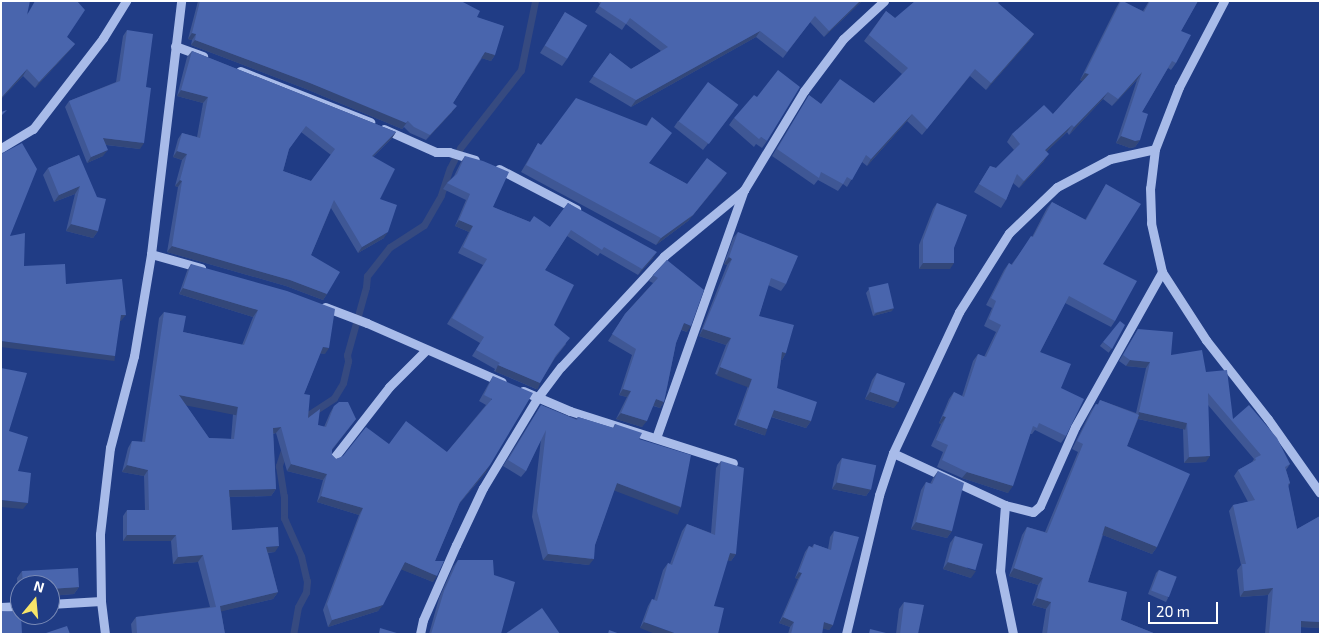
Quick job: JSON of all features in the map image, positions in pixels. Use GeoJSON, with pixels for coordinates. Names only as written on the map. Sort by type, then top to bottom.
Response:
{"type":"FeatureCollection","features":[{"type":"Feature","properties":{"kind":"street"},"geometry":{"type":"LineString","coordinates":[[1,148],[33,129],[102,38],[126,1]]}},
{"type":"Feature","properties":{"kind":"street"},"geometry":{"type":"LineString","coordinates":[[104,634],[101,601],[100,534],[110,448],[134,356],[151,254],[181,1]]}},
{"type":"Feature","properties":{"kind":"street"},"geometry":{"type":"LineString","coordinates":[[656,438],[744,190],[810,83],[843,39],[884,1]]}},
{"type":"Feature","properties":{"kind":"street"},"geometry":{"type":"LineString","coordinates":[[1224,1],[1180,87],[1155,149],[1150,188],[1151,223],[1162,272],[1206,340],[1268,419],[1320,493]]}},
{"type":"Feature","properties":{"kind":"street"},"geometry":{"type":"LineString","coordinates":[[175,46],[212,60]]}},
{"type":"Feature","properties":{"kind":"street"},"geometry":{"type":"LineString","coordinates":[[230,67],[374,123],[436,152],[449,152],[485,163],[520,178],[589,216]]}},
{"type":"Feature","properties":{"kind":"street"},"geometry":{"type":"LineString","coordinates":[[846,634],[879,495],[893,453],[959,312],[1009,233],[1057,187],[1110,159],[1155,149]]}},
{"type":"Feature","properties":{"kind":"street"},"geometry":{"type":"LineString","coordinates":[[420,634],[423,620],[483,488],[538,397],[561,367],[660,254],[744,190]]}},
{"type":"Feature","properties":{"kind":"street"},"geometry":{"type":"LineString","coordinates":[[151,254],[208,270]]}},
{"type":"Feature","properties":{"kind":"street"},"geometry":{"type":"LineString","coordinates":[[893,453],[1005,505],[1033,512],[1040,506],[1075,427],[1162,272]]}},
{"type":"Feature","properties":{"kind":"street"},"geometry":{"type":"LineString","coordinates":[[317,304],[367,323],[570,411],[733,463]]}},
{"type":"Feature","properties":{"kind":"street"},"geometry":{"type":"LineString","coordinates":[[332,459],[389,387],[426,350]]}},
{"type":"Feature","properties":{"kind":"street"},"geometry":{"type":"LineString","coordinates":[[1005,505],[1000,571],[1013,634]]}},
{"type":"Feature","properties":{"kind":"street"},"geometry":{"type":"LineString","coordinates":[[60,603],[101,601]]}},
{"type":"Feature","properties":{"kind":"building"},"geometry":{"type":"Polygon","coordinates":[[[1,1],[30,1],[27,15],[35,1],[77,1],[85,10],[67,37],[75,44],[39,82],[27,69],[1,98],[1,1]]]}},
{"type":"Feature","properties":{"kind":"building"},"geometry":{"type":"Polygon","coordinates":[[[200,1],[461,1],[480,11],[477,17],[504,26],[495,55],[485,52],[453,103],[457,106],[430,135],[414,127],[408,121],[406,123],[310,83],[195,40],[196,34],[192,33],[200,1]]]}},
{"type":"Feature","properties":{"kind":"building"},"geometry":{"type":"Polygon","coordinates":[[[602,1],[860,1],[829,31],[815,16],[787,52],[760,31],[636,100],[593,76],[610,53],[631,69],[668,47],[630,18],[626,24],[599,6],[602,1]]]}},
{"type":"Feature","properties":{"kind":"building"},"geometry":{"type":"Polygon","coordinates":[[[915,1],[1000,1],[998,3],[1034,34],[991,83],[975,69],[927,129],[912,114],[871,159],[866,155],[852,180],[847,177],[843,184],[821,172],[819,178],[777,149],[809,95],[821,104],[840,79],[874,103],[908,68],[869,35],[886,11],[895,18],[915,1]]]}},
{"type":"Feature","properties":{"kind":"building"},"geometry":{"type":"Polygon","coordinates":[[[1121,1],[1144,12],[1150,1],[1198,1],[1181,31],[1191,35],[1176,63],[1172,61],[1142,112],[1148,114],[1140,140],[1135,141],[1121,136],[1142,72],[1118,99],[1108,92],[1074,127],[1072,125],[1045,150],[1049,154],[1024,181],[1017,174],[1006,200],[979,184],[990,166],[996,168],[1020,144],[1012,134],[1044,105],[1053,114],[1089,74],[1085,73],[1121,1]]]}},
{"type":"Feature","properties":{"kind":"building"},"geometry":{"type":"Polygon","coordinates":[[[565,12],[587,25],[567,59],[545,45],[565,12]]]}},
{"type":"Feature","properties":{"kind":"building"},"geometry":{"type":"Polygon","coordinates":[[[127,30],[153,34],[146,87],[151,88],[144,143],[103,138],[108,150],[91,157],[69,101],[120,81],[127,30]]]}},
{"type":"Feature","properties":{"kind":"building"},"geometry":{"type":"Polygon","coordinates":[[[192,51],[396,132],[372,156],[395,169],[380,199],[397,205],[388,232],[362,247],[334,200],[311,255],[340,272],[327,294],[290,280],[172,246],[182,181],[180,180],[187,154],[177,151],[182,133],[200,138],[208,97],[181,90],[192,51]],[[306,126],[289,149],[283,171],[311,181],[335,149],[306,126]]]}},
{"type":"Feature","properties":{"kind":"building"},"geometry":{"type":"Polygon","coordinates":[[[778,70],[800,87],[767,141],[761,137],[759,139],[734,118],[754,95],[757,97],[778,70]]]}},
{"type":"Feature","properties":{"kind":"building"},"geometry":{"type":"Polygon","coordinates":[[[708,82],[738,105],[709,144],[679,121],[708,82]]]}},
{"type":"Feature","properties":{"kind":"building"},"geometry":{"type":"Polygon","coordinates":[[[576,98],[647,126],[652,117],[672,133],[649,163],[687,184],[707,158],[727,173],[693,215],[661,238],[526,165],[538,143],[541,145],[576,98]]]}},
{"type":"Feature","properties":{"kind":"building"},"geometry":{"type":"Polygon","coordinates":[[[22,143],[37,169],[10,236],[25,233],[24,266],[65,264],[66,284],[122,279],[126,315],[121,315],[115,356],[1,341],[1,154],[22,143]]]}},
{"type":"Feature","properties":{"kind":"building"},"geometry":{"type":"Polygon","coordinates":[[[79,155],[97,197],[106,199],[98,231],[71,224],[80,186],[59,195],[48,168],[79,155]]]}},
{"type":"Feature","properties":{"kind":"building"},"geometry":{"type":"Polygon","coordinates":[[[465,156],[509,172],[493,207],[530,222],[534,216],[550,227],[568,203],[657,252],[642,269],[604,247],[602,250],[571,230],[545,270],[574,285],[554,325],[570,338],[556,355],[540,383],[498,365],[500,363],[476,350],[484,337],[452,318],[487,259],[463,247],[473,226],[459,220],[470,194],[447,183],[457,174],[465,156]]]}},
{"type":"Feature","properties":{"kind":"building"},"geometry":{"type":"Polygon","coordinates":[[[1106,184],[1141,204],[1103,264],[1137,281],[1115,321],[1069,296],[1040,352],[1071,364],[1061,388],[1084,399],[1066,436],[1039,423],[1037,428],[1033,426],[1013,486],[967,472],[942,460],[948,445],[936,440],[946,417],[943,416],[954,392],[964,397],[978,354],[986,357],[1001,325],[989,319],[996,301],[991,298],[1009,263],[1012,265],[1031,236],[1033,237],[1052,202],[1086,220],[1106,184]]]}},
{"type":"Feature","properties":{"kind":"building"},"geometry":{"type":"Polygon","coordinates":[[[937,203],[967,215],[954,248],[954,263],[923,263],[923,240],[937,203]]]}},
{"type":"Feature","properties":{"kind":"building"},"geometry":{"type":"Polygon","coordinates":[[[738,232],[798,256],[786,284],[771,278],[759,316],[794,325],[786,353],[782,352],[777,388],[817,402],[811,421],[774,410],[767,429],[738,419],[752,379],[720,367],[731,338],[703,329],[732,259],[729,257],[738,232]]]}},
{"type":"Feature","properties":{"kind":"building"},"geometry":{"type":"Polygon","coordinates":[[[667,260],[704,290],[691,326],[684,323],[676,343],[664,402],[656,399],[647,421],[621,413],[631,391],[623,389],[636,349],[612,334],[625,314],[658,278],[653,275],[667,260]]]}},
{"type":"Feature","properties":{"kind":"building"},"geometry":{"type":"Polygon","coordinates":[[[191,264],[287,291],[335,309],[329,348],[323,347],[304,394],[310,395],[308,418],[320,409],[318,425],[326,427],[334,406],[339,402],[348,402],[356,419],[332,449],[332,455],[336,459],[343,456],[366,427],[389,444],[406,421],[447,452],[492,399],[484,395],[493,376],[533,393],[490,465],[460,502],[435,561],[444,561],[437,576],[405,562],[383,605],[332,620],[327,604],[363,508],[321,496],[327,474],[291,464],[281,427],[273,428],[276,489],[229,490],[232,530],[278,527],[279,546],[266,547],[278,592],[220,606],[225,634],[137,634],[136,617],[216,607],[203,555],[178,557],[176,535],[127,535],[127,510],[149,510],[148,470],[127,465],[132,441],[145,442],[164,312],[186,316],[183,332],[244,345],[258,310],[183,288],[191,264]],[[179,395],[209,438],[234,439],[238,407],[179,395]]]}},
{"type":"Feature","properties":{"kind":"building"},"geometry":{"type":"Polygon","coordinates":[[[888,283],[894,308],[874,313],[869,287],[888,283]]]}},
{"type":"Feature","properties":{"kind":"building"},"geometry":{"type":"Polygon","coordinates":[[[1120,321],[1125,325],[1112,349],[1103,342],[1120,321]]]}},
{"type":"Feature","properties":{"kind":"building"},"geometry":{"type":"Polygon","coordinates":[[[1138,329],[1173,332],[1171,355],[1202,350],[1206,372],[1227,370],[1233,419],[1249,405],[1277,438],[1290,464],[1285,467],[1290,483],[1288,484],[1297,529],[1320,516],[1320,622],[1301,621],[1301,634],[1269,634],[1273,588],[1244,591],[1242,564],[1246,564],[1233,505],[1255,500],[1238,470],[1261,455],[1208,393],[1210,456],[1189,457],[1187,423],[1139,412],[1150,362],[1130,360],[1123,355],[1138,329]]]}},
{"type":"Feature","properties":{"kind":"building"},"geometry":{"type":"Polygon","coordinates":[[[1,368],[27,373],[9,431],[28,437],[18,471],[31,473],[28,503],[1,500],[1,368]]]}},
{"type":"Feature","properties":{"kind":"building"},"geometry":{"type":"Polygon","coordinates":[[[877,373],[905,383],[898,402],[870,392],[877,373]]]}},
{"type":"Feature","properties":{"kind":"building"},"geometry":{"type":"Polygon","coordinates":[[[1100,400],[1139,415],[1127,446],[1190,474],[1157,547],[1105,526],[1088,582],[1127,592],[1121,620],[1156,634],[1047,634],[1051,602],[1037,598],[1043,578],[1014,568],[1027,527],[1047,533],[1083,444],[1077,441],[1096,404],[1098,405],[1100,400]]]}},
{"type":"Feature","properties":{"kind":"building"},"geometry":{"type":"Polygon","coordinates":[[[541,405],[577,420],[578,417],[614,428],[615,424],[642,433],[639,439],[691,455],[681,507],[617,483],[595,545],[594,559],[548,554],[537,511],[546,430],[526,471],[508,460],[541,405]]]}},
{"type":"Feature","properties":{"kind":"building"},"geometry":{"type":"Polygon","coordinates":[[[842,458],[876,465],[871,490],[837,482],[842,458]]]}},
{"type":"Feature","properties":{"kind":"building"},"geometry":{"type":"Polygon","coordinates":[[[721,461],[744,468],[736,554],[730,553],[714,606],[724,608],[718,634],[677,634],[644,622],[652,599],[657,601],[668,563],[672,565],[687,524],[715,535],[721,461]]]}},
{"type":"Feature","properties":{"kind":"building"},"geometry":{"type":"Polygon","coordinates":[[[938,471],[964,483],[952,531],[916,522],[926,482],[932,484],[938,471]]]}},
{"type":"Feature","properties":{"kind":"building"},"geometry":{"type":"Polygon","coordinates":[[[834,531],[859,537],[833,625],[824,622],[822,634],[791,634],[794,622],[783,617],[802,573],[799,572],[809,546],[813,548],[814,544],[831,550],[834,531]]]}},
{"type":"Feature","properties":{"kind":"building"},"geometry":{"type":"Polygon","coordinates":[[[955,536],[983,544],[975,570],[948,562],[955,536]]]}},
{"type":"Feature","properties":{"kind":"building"},"geometry":{"type":"Polygon","coordinates":[[[458,560],[493,560],[494,575],[515,582],[501,634],[431,634],[444,591],[458,560]]]}},
{"type":"Feature","properties":{"kind":"building"},"geometry":{"type":"Polygon","coordinates":[[[78,568],[79,587],[60,588],[60,575],[22,575],[22,571],[78,568]]]}},
{"type":"Feature","properties":{"kind":"building"},"geometry":{"type":"Polygon","coordinates":[[[1159,570],[1177,577],[1169,597],[1151,591],[1159,570]]]}},
{"type":"Feature","properties":{"kind":"building"},"geometry":{"type":"Polygon","coordinates":[[[904,602],[924,605],[918,634],[900,634],[904,602]]]}},
{"type":"Feature","properties":{"kind":"building"},"geometry":{"type":"Polygon","coordinates":[[[542,608],[560,634],[505,634],[542,608]]]}},
{"type":"Feature","properties":{"kind":"building"},"geometry":{"type":"Polygon","coordinates":[[[1,611],[10,611],[10,625],[22,625],[22,634],[1,634],[1,611]]]}},
{"type":"Feature","properties":{"kind":"building"},"geometry":{"type":"Polygon","coordinates":[[[67,626],[70,634],[43,634],[67,626]]]}},
{"type":"Feature","properties":{"kind":"building"},"geometry":{"type":"Polygon","coordinates":[[[380,628],[400,634],[379,634],[380,628]]]}},
{"type":"Feature","properties":{"kind":"building"},"geometry":{"type":"Polygon","coordinates":[[[870,629],[890,634],[869,634],[870,629]]]}},
{"type":"Feature","properties":{"kind":"building"},"geometry":{"type":"Polygon","coordinates":[[[609,630],[620,634],[608,634],[609,630]]]}},
{"type":"Feature","properties":{"kind":"waterway"},"geometry":{"type":"LineString","coordinates":[[302,419],[334,398],[343,383],[348,361],[347,355],[366,287],[367,276],[390,247],[424,225],[441,195],[450,168],[460,148],[521,70],[535,1]]}},
{"type":"Feature","properties":{"kind":"waterway"},"geometry":{"type":"LineString","coordinates":[[285,447],[279,466],[284,496],[284,518],[301,556],[307,581],[306,592],[298,607],[293,634]]}}]}
